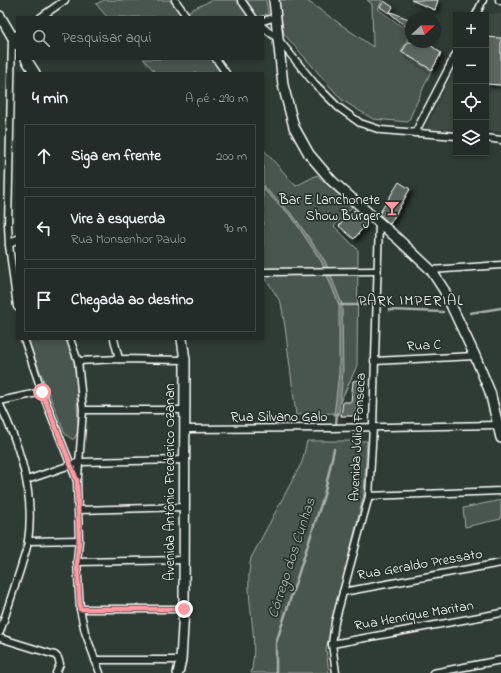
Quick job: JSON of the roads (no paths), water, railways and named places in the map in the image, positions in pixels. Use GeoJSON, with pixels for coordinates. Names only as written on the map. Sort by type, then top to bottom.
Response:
{"type":"FeatureCollection","features":[{"type":"Feature","properties":{"kind":"street"},"geometry":{"type":"LineString","coordinates":[[42,16],[65,0]]}},
{"type":"Feature","properties":{"kind":"street"},"geometry":{"type":"LineString","coordinates":[[175,0],[186,16]]}},
{"type":"Feature","properties":{"kind":"street"},"geometry":{"type":"LineString","coordinates":[[241,0],[252,16]]}},
{"type":"Feature","properties":{"kind":"street"},"geometry":{"type":"LineString","coordinates":[[274,0],[284,85],[294,127],[309,154],[332,181],[431,270],[444,290],[475,356],[490,392],[501,438]]}},
{"type":"Feature","properties":{"kind":"street"},"geometry":{"type":"LineString","coordinates":[[477,12],[483,0]]}},
{"type":"Feature","properties":{"kind":"street"},"geometry":{"type":"LineString","coordinates":[[0,16],[15,39],[14,243],[16,286]]}},
{"type":"Feature","properties":{"kind":"street"},"geometry":{"type":"LineString","coordinates":[[264,21],[276,17]]}},
{"type":"Feature","properties":{"kind":"street"},"geometry":{"type":"LineString","coordinates":[[264,28],[278,39],[314,83],[338,107],[360,123],[381,130],[453,136]]}},
{"type":"Feature","properties":{"kind":"street"},"geometry":{"type":"LineString","coordinates":[[27,60],[34,72]]}},
{"type":"Feature","properties":{"kind":"street"},"geometry":{"type":"LineString","coordinates":[[217,60],[225,72]]}},
{"type":"Feature","properties":{"kind":"street"},"geometry":{"type":"LineString","coordinates":[[415,133],[453,60]]}},
{"type":"Feature","properties":{"kind":"street"},"geometry":{"type":"LineString","coordinates":[[489,138],[501,140]]}},
{"type":"Feature","properties":{"kind":"street","name":"Avenida Júlio Fonseca"},"geometry":{"type":"LineString","coordinates":[[336,673],[332,644],[335,622],[369,496],[373,427],[379,222]]}},
{"type":"Feature","properties":{"kind":"street"},"geometry":{"type":"LineString","coordinates":[[431,270],[501,265]]}},
{"type":"Feature","properties":{"kind":"street"},"geometry":{"type":"LineString","coordinates":[[264,272],[377,271]]}},
{"type":"Feature","properties":{"kind":"street"},"geometry":{"type":"LineString","coordinates":[[24,340],[42,392],[77,481]]}},
{"type":"Feature","properties":{"kind":"street"},"geometry":{"type":"LineString","coordinates":[[70,340],[78,361],[83,410],[77,481],[79,510],[77,562],[80,609],[85,632],[100,673]]}},
{"type":"Feature","properties":{"kind":"street"},"geometry":{"type":"LineString","coordinates":[[114,340],[119,359]]}},
{"type":"Feature","properties":{"kind":"street","name":"Avenida Antônio Frederico Ozanan"},"geometry":{"type":"LineString","coordinates":[[178,673],[181,660],[184,609],[186,429],[185,360],[182,340]]}},
{"type":"Feature","properties":{"kind":"street","name":"Rua C"},"geometry":{"type":"LineString","coordinates":[[374,361],[475,356]]}},
{"type":"Feature","properties":{"kind":"street"},"geometry":{"type":"LineString","coordinates":[[78,361],[119,359],[185,360]]}},
{"type":"Feature","properties":{"kind":"street"},"geometry":{"type":"LineString","coordinates":[[0,401],[42,392]]}},
{"type":"Feature","properties":{"kind":"street"},"geometry":{"type":"LineString","coordinates":[[0,404],[17,445],[27,480],[30,509],[28,541],[0,632]]}},
{"type":"Feature","properties":{"kind":"street"},"geometry":{"type":"LineString","coordinates":[[83,410],[185,410]]}},
{"type":"Feature","properties":{"kind":"street","name":"Rua Silvano Galo"},"geometry":{"type":"LineString","coordinates":[[186,429],[498,425]]}},
{"type":"Feature","properties":{"kind":"street"},"geometry":{"type":"LineString","coordinates":[[27,480],[79,462],[185,460]]}},
{"type":"Feature","properties":{"kind":"street"},"geometry":{"type":"LineString","coordinates":[[369,496],[501,491]]}},
{"type":"Feature","properties":{"kind":"street"},"geometry":{"type":"LineString","coordinates":[[79,510],[185,507]]}},
{"type":"Feature","properties":{"kind":"street"},"geometry":{"type":"LineString","coordinates":[[28,541],[79,540]]}},
{"type":"Feature","properties":{"kind":"street"},"geometry":{"type":"LineString","coordinates":[[77,562],[184,560]]}},
{"type":"Feature","properties":{"kind":"street","name":"Rua Geraldo Pressato"},"geometry":{"type":"LineString","coordinates":[[343,592],[501,563]]}},
{"type":"Feature","properties":{"kind":"street"},"geometry":{"type":"LineString","coordinates":[[80,609],[184,609]]}},
{"type":"Feature","properties":{"kind":"street","name":"Rua Henrique Maritan"},"geometry":{"type":"LineString","coordinates":[[332,644],[501,613]]}},
{"type":"Feature","properties":{"kind":"street"},"geometry":{"type":"LineString","coordinates":[[0,638],[55,655],[60,664],[56,673]]}},
{"type":"Feature","properties":{"kind":"street"},"geometry":{"type":"LineString","coordinates":[[95,660],[181,660]]}},
{"type":"Feature","properties":{"kind":"street"},"geometry":{"type":"LineString","coordinates":[[433,673],[501,660]]}},
{"type":"Feature","properties":{"kind":"waterway"},"geometry":{"type":"LineString","coordinates":[[341,305],[365,305]]}},
{"type":"Feature","properties":{"kind":"waterway"},"geometry":{"type":"LineString","coordinates":[[470,313],[501,308]]}},
{"type":"Feature","properties":{"kind":"waterway"},"geometry":{"type":"LineString","coordinates":[[389,310],[443,312]]}},
{"type":"Feature","properties":{"kind":"waterway","name":"Córrego dos Cunhas"},"geometry":{"type":"LineString","coordinates":[[336,424],[337,413]]}},
{"type":"Feature","properties":{"kind":"waterway","name":"Córrego dos Cunhas"},"geometry":{"type":"LineString","coordinates":[[276,673],[276,643],[324,495],[334,449]]}},
{"type":"Feature","properties":{"kind":"place","name":"Bar E Lanchonete Show Burger"},"geometry":{"type":"Point","coordinates":[392,208]}},
{"type":"Feature","properties":{"kind":"district","name":"PARK IMPERIAL"},"geometry":{"type":"Point","coordinates":[411,301]}}]}
